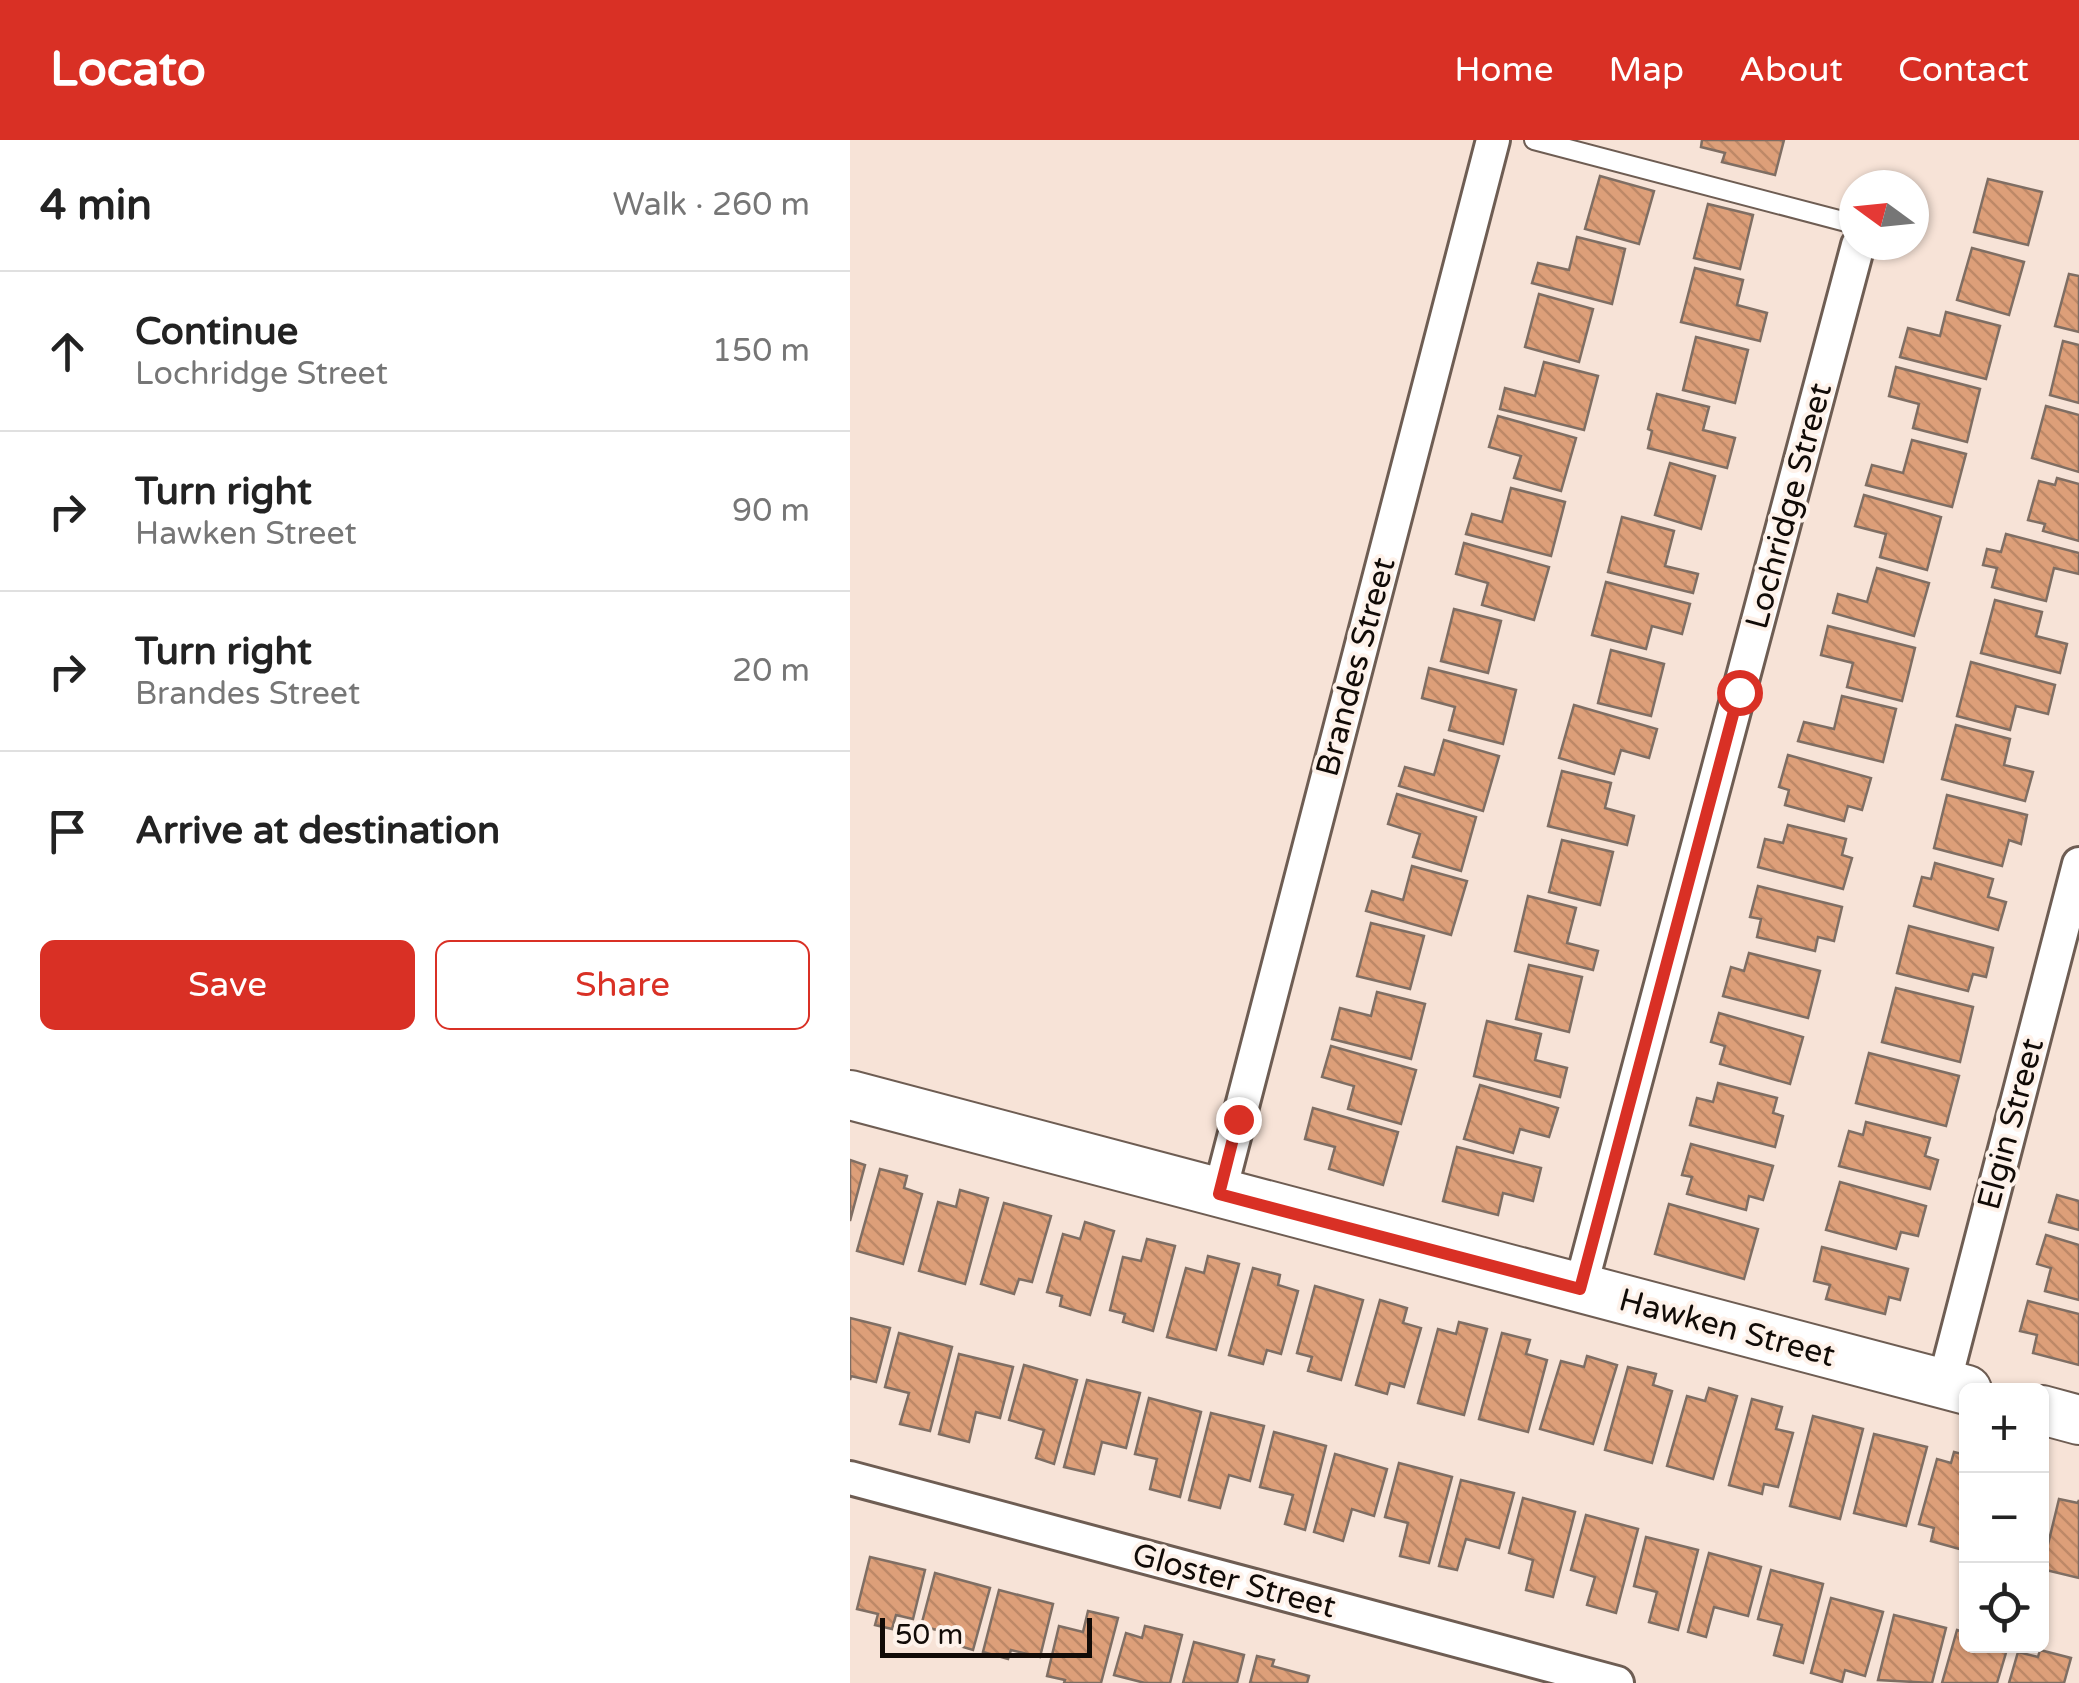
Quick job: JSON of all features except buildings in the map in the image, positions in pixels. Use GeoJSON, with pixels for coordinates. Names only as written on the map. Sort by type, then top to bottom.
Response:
{"type":"FeatureCollection","features":[{"type":"Feature","properties":{"kind":"street","name":"Brandes Street"},"geometry":{"type":"LineString","coordinates":[[1219,1194],[1493,140]]}},
{"type":"Feature","properties":{"kind":"street","name":"Lochridge Street"},"geometry":{"type":"LineString","coordinates":[[1580,1289],[1854,260]]}},
{"type":"Feature","properties":{"kind":"street","name":"Elgin Street"},"geometry":{"type":"LineString","coordinates":[[1955,1388],[2079,864]]}},
{"type":"Feature","properties":{"kind":"street","name":"Hawken Street"},"geometry":{"type":"LineString","coordinates":[[850,1095],[1955,1388]]}},
{"type":"Feature","properties":{"kind":"street"},"geometry":{"type":"LineString","coordinates":[[2049,1412],[2079,1420]]}},
{"type":"Feature","properties":{"kind":"street","name":"Gloster Street"},"geometry":{"type":"LineString","coordinates":[[850,1478],[1617,1683]]}},
{"type":"Feature","properties":{"kind":"lane"},"geometry":{"type":"LineString","coordinates":[[1534,140],[1839,220]]}},
{"type":"Feature","properties":{"kind":"route"},"geometry":{"type":"LineString","coordinates":[[1238,1119],[1219,1194],[1580,1289],[1739,692]]}}]}
